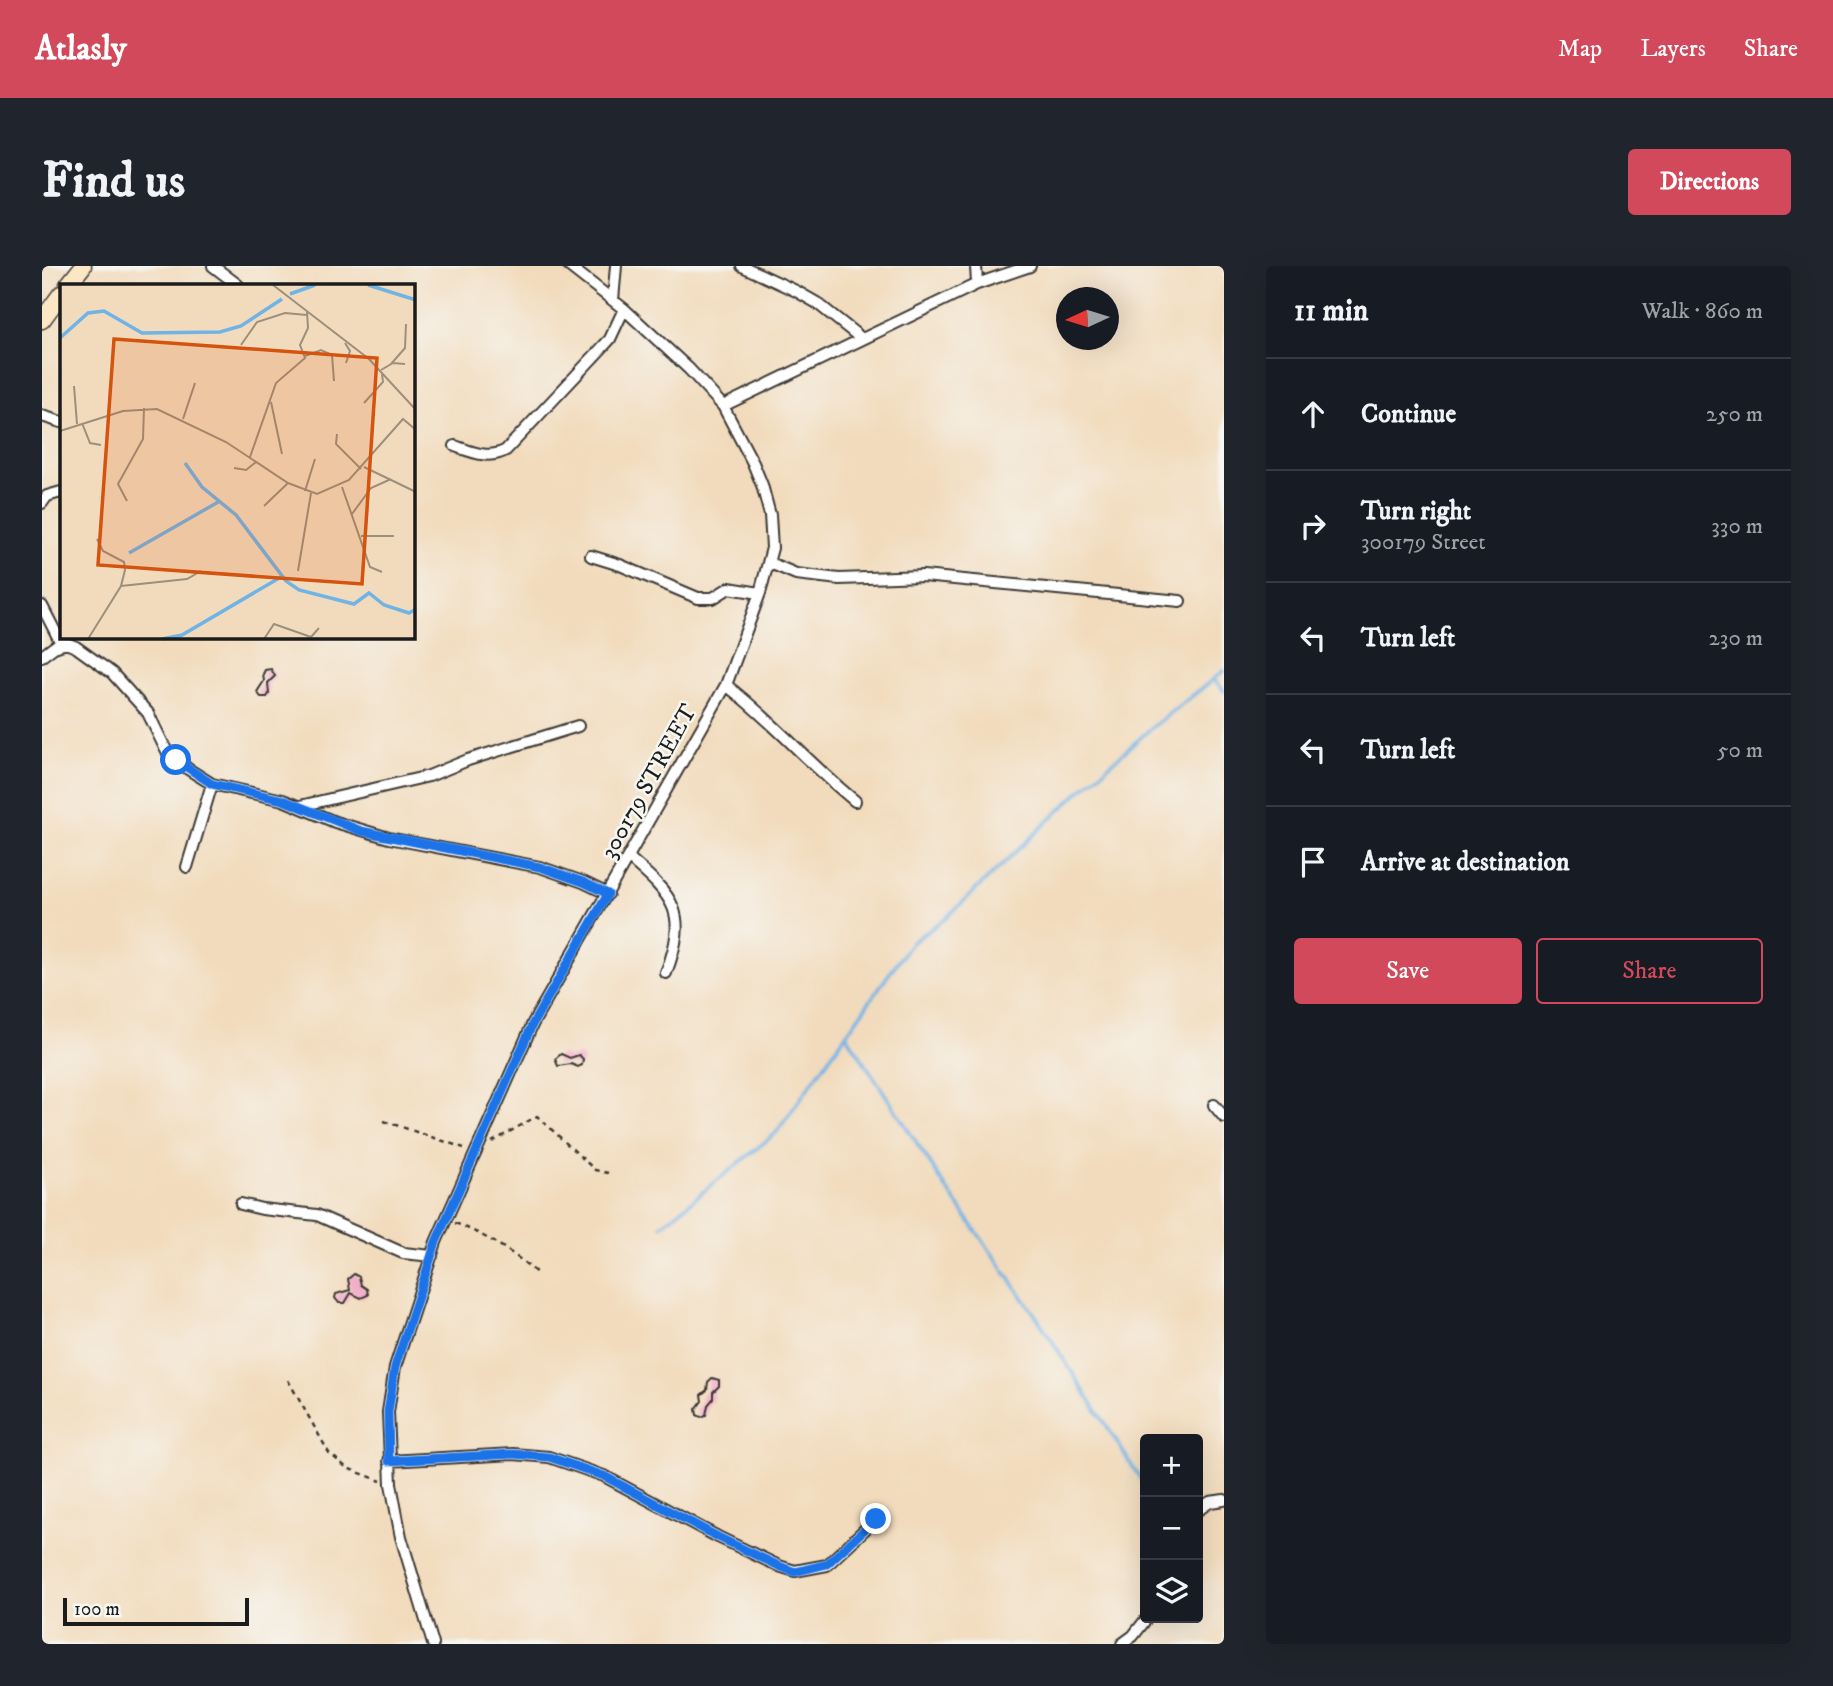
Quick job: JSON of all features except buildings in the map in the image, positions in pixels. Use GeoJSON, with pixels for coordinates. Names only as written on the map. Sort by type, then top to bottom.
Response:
{"type":"FeatureCollection","features":[{"type":"Feature","properties":{"kind":"main road"},"geometry":{"type":"LineString","coordinates":[[69,284],[83,266]]}},
{"type":"Feature","properties":{"kind":"main road"},"geometry":{"type":"LineString","coordinates":[[42,320],[60,295]]}},
{"type":"Feature","properties":{"kind":"street"},"geometry":{"type":"LineString","coordinates":[[213,266],[237,284]]}},
{"type":"Feature","properties":{"kind":"street","name":"300179 STREET"},"geometry":{"type":"LineString","coordinates":[[433,1644],[404,1548],[391,1484],[388,1412],[395,1367],[446,1220],[533,1023],[726,685],[770,563],[772,531],[762,485],[723,406],[689,369],[624,309],[569,266]]}},
{"type":"Feature","properties":{"kind":"street"},"geometry":{"type":"LineString","coordinates":[[613,300],[616,266]]}},
{"type":"Feature","properties":{"kind":"street"},"geometry":{"type":"LineString","coordinates":[[743,266],[796,290],[862,339]]}},
{"type":"Feature","properties":{"kind":"street"},"geometry":{"type":"LineString","coordinates":[[976,266],[977,284]]}},
{"type":"Feature","properties":{"kind":"street"},"geometry":{"type":"LineString","coordinates":[[723,406],[977,284],[1030,266]]}},
{"type":"Feature","properties":{"kind":"street"},"geometry":{"type":"LineString","coordinates":[[455,446],[478,454],[491,455],[506,450],[610,339],[624,309]]}},
{"type":"Feature","properties":{"kind":"street"},"geometry":{"type":"LineString","coordinates":[[42,416],[60,422]]}},
{"type":"Feature","properties":{"kind":"street"},"geometry":{"type":"LineString","coordinates":[[42,503],[47,496],[60,492]]}},
{"type":"Feature","properties":{"kind":"street"},"geometry":{"type":"LineString","coordinates":[[591,556],[620,565],[698,598],[713,598],[729,588],[761,593]]}},
{"type":"Feature","properties":{"kind":"street"},"geometry":{"type":"LineString","coordinates":[[770,563],[796,574],[839,579],[923,576],[1180,601]]}},
{"type":"Feature","properties":{"kind":"street"},"geometry":{"type":"LineString","coordinates":[[42,606],[61,643],[76,647],[120,680],[148,713],[166,750],[188,769],[212,784],[283,800],[335,822],[389,838],[540,867],[608,894]]}},
{"type":"Feature","properties":{"kind":"street"},"geometry":{"type":"LineString","coordinates":[[42,656],[61,643]]}},
{"type":"Feature","properties":{"kind":"street"},"geometry":{"type":"LineString","coordinates":[[726,685],[759,711],[824,775],[855,801]]}},
{"type":"Feature","properties":{"kind":"street"},"geometry":{"type":"LineString","coordinates":[[300,806],[429,776],[468,760],[578,726]]}},
{"type":"Feature","properties":{"kind":"street"},"geometry":{"type":"LineString","coordinates":[[187,867],[212,784]]}},
{"type":"Feature","properties":{"kind":"street"},"geometry":{"type":"LineString","coordinates":[[629,858],[660,885],[672,904],[677,925],[676,940],[666,973]]}},
{"type":"Feature","properties":{"kind":"street"},"geometry":{"type":"LineString","coordinates":[[1214,1105],[1224,1117]]}},
{"type":"Feature","properties":{"kind":"street"},"geometry":{"type":"LineString","coordinates":[[241,1204],[317,1215],[403,1252],[432,1256]]}},
{"type":"Feature","properties":{"kind":"street"},"geometry":{"type":"LineString","coordinates":[[389,1461],[513,1454],[549,1457],[604,1476],[727,1542],[795,1572],[827,1564],[876,1519]]}},
{"type":"Feature","properties":{"kind":"street"},"geometry":{"type":"LineString","coordinates":[[1203,1507],[1210,1502],[1224,1500]]}},
{"type":"Feature","properties":{"kind":"street"},"geometry":{"type":"LineString","coordinates":[[1122,1644],[1143,1623]]}},
{"type":"Feature","properties":{"kind":"path"},"geometry":{"type":"LineString","coordinates":[[384,1121],[476,1152],[537,1116],[595,1170],[608,1173]]}},
{"type":"Feature","properties":{"kind":"path"},"geometry":{"type":"LineString","coordinates":[[446,1220],[513,1252],[538,1274]]}},
{"type":"Feature","properties":{"kind":"path"},"geometry":{"type":"LineString","coordinates":[[288,1380],[329,1453],[346,1468],[391,1484]]}},
{"type":"Feature","properties":{"kind":"waterway"},"geometry":{"type":"LineString","coordinates":[[661,1226],[776,1133],[911,943],[946,918],[1079,792],[1155,725],[1224,671]]}},
{"type":"Feature","properties":{"kind":"waterway"},"geometry":{"type":"LineString","coordinates":[[1214,679],[1224,691]]}},
{"type":"Feature","properties":{"kind":"waterway"},"geometry":{"type":"LineString","coordinates":[[846,1034],[946,1188],[1038,1319],[1140,1478]]}},
{"type":"Feature","properties":{"kind":"route"},"geometry":{"type":"LineString","coordinates":[[176,760],[212,784],[283,800],[361,831],[540,867],[608,894],[533,1023],[436,1242],[395,1367],[388,1412],[389,1461],[497,1454],[549,1457],[604,1476],[718,1537],[795,1572],[827,1564],[876,1519]]}}]}
